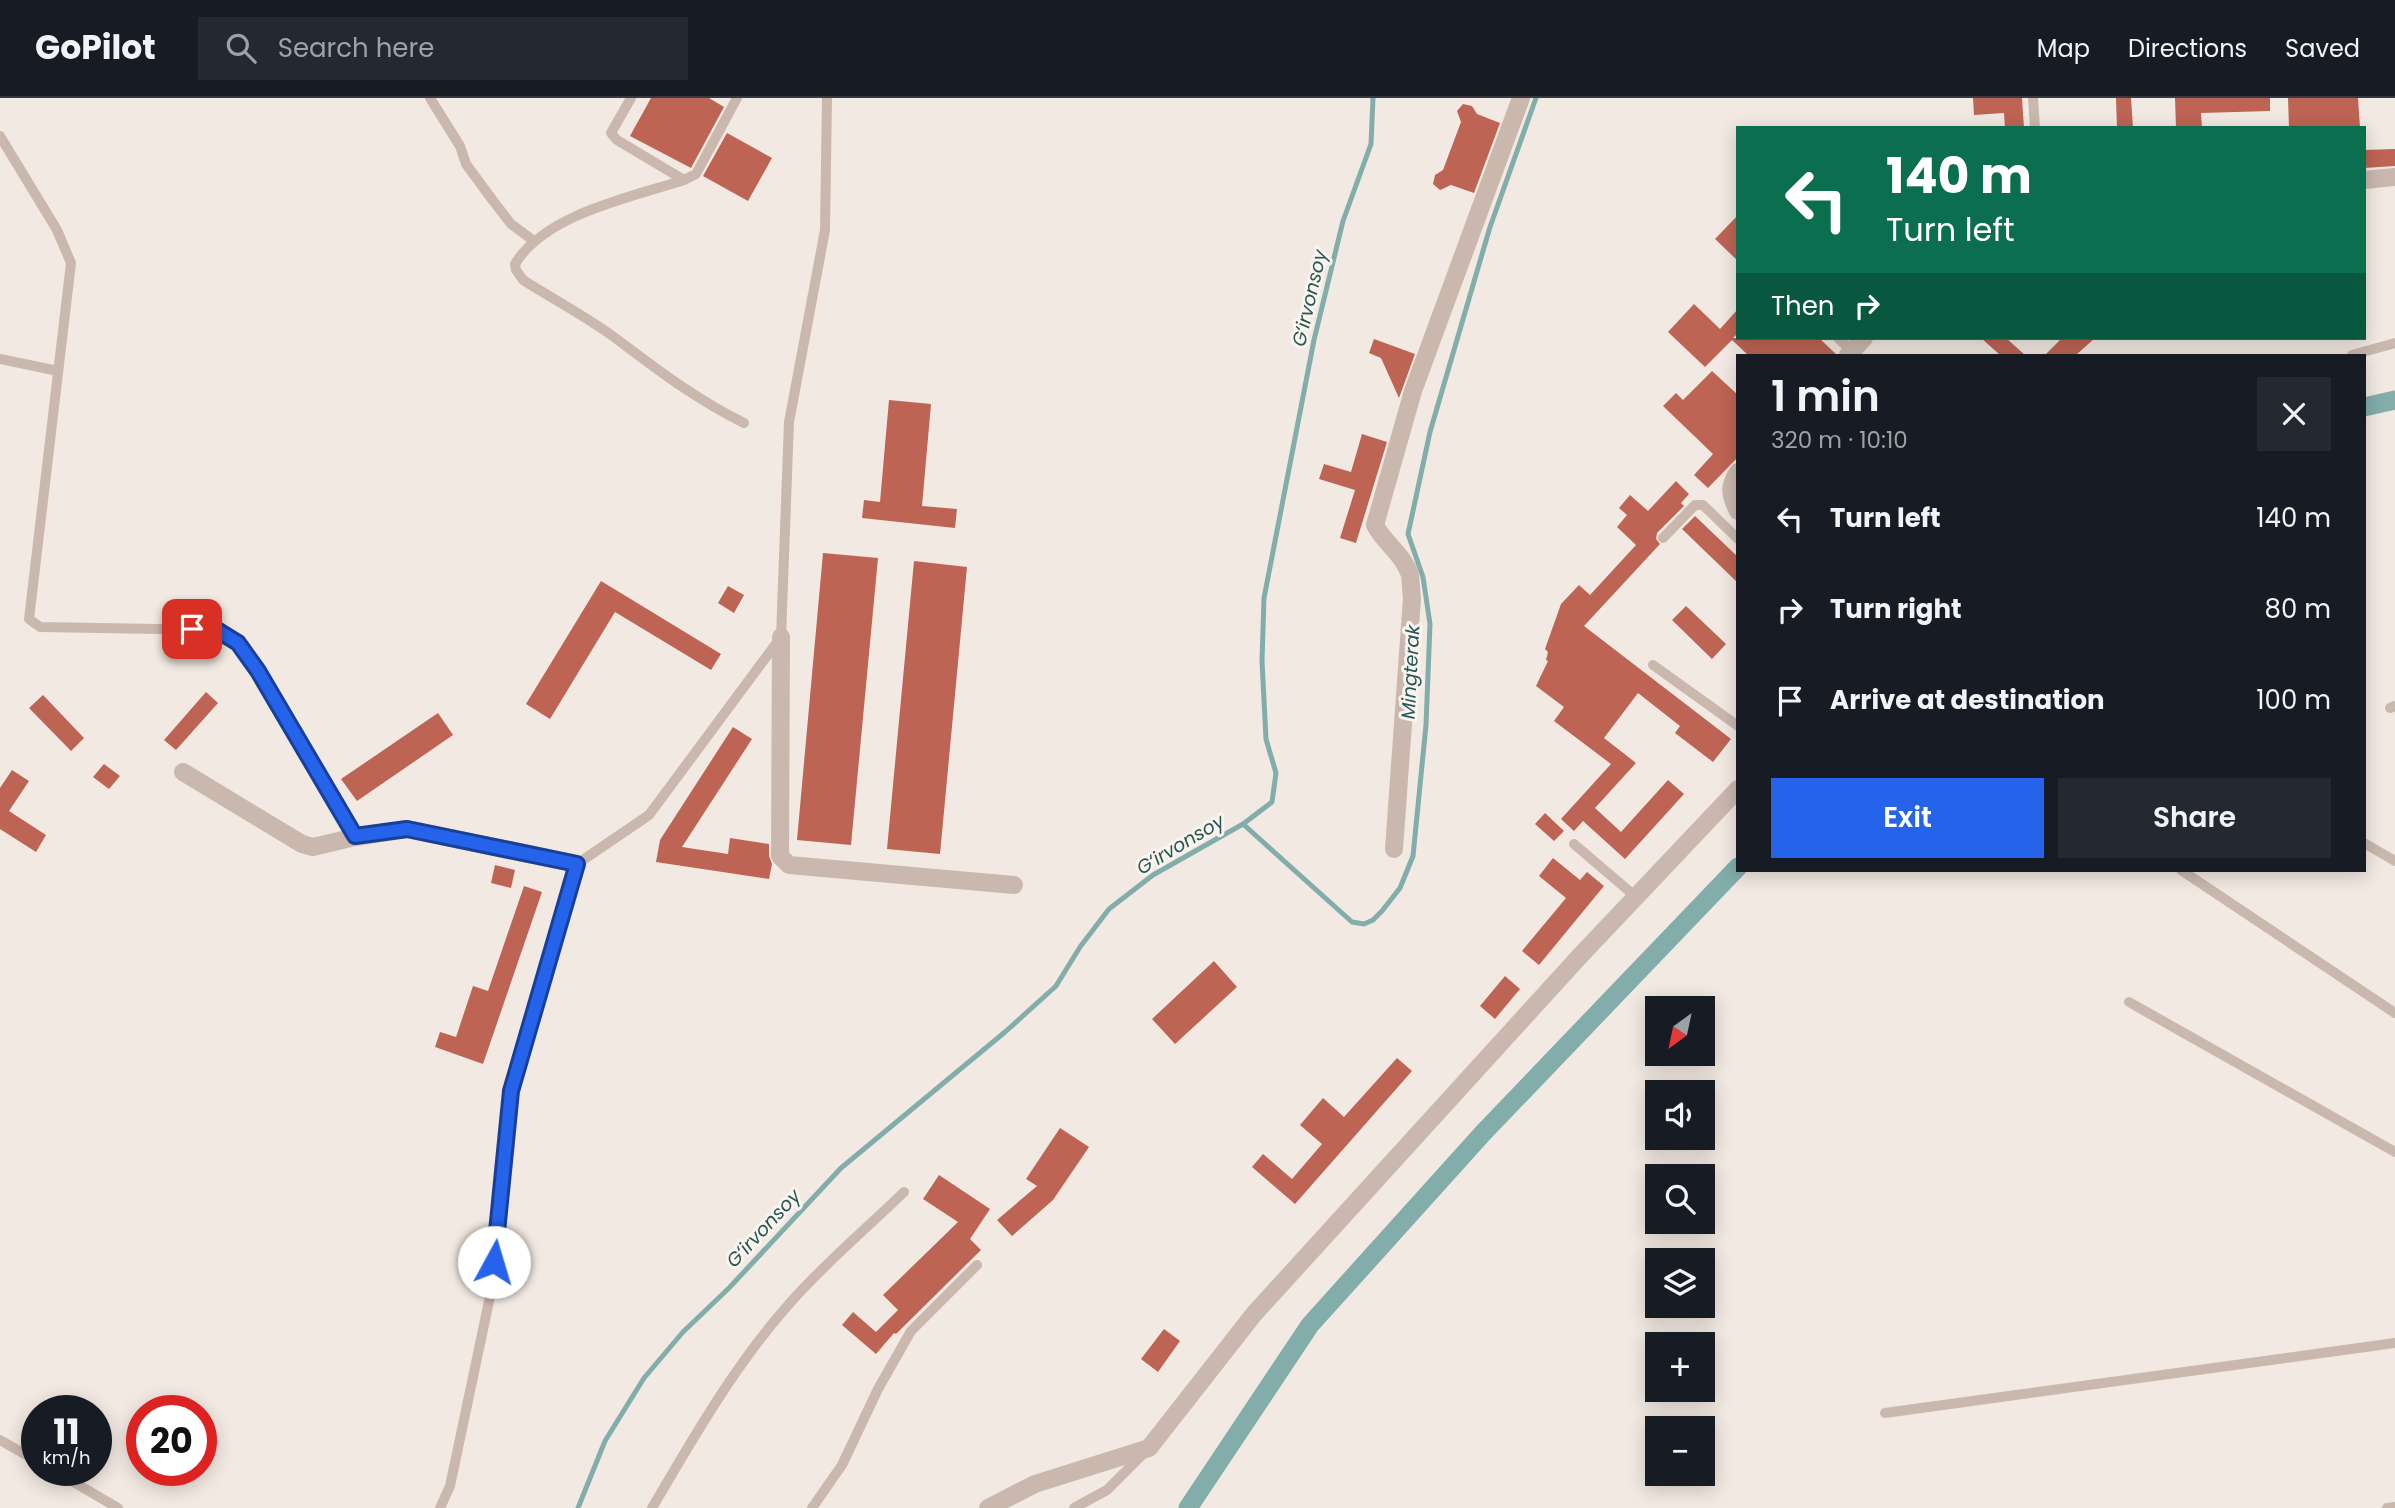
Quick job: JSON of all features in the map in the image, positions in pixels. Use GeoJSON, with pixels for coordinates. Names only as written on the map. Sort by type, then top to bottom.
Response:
{"type":"FeatureCollection","features":[{"type":"Feature","properties":{"kind":"street"},"geometry":{"type":"LineString","coordinates":[[1394,849],[1412,598],[1409,574],[1401,559],[1380,536],[1375,525],[1413,391],[1521,98]]}},
{"type":"Feature","properties":{"kind":"street"},"geometry":{"type":"LineString","coordinates":[[2366,180],[2395,177]]}},
{"type":"Feature","properties":{"kind":"street"},"geometry":{"type":"LineString","coordinates":[[1736,475],[1730,484],[1730,496],[1736,507]]}},
{"type":"Feature","properties":{"kind":"street"},"geometry":{"type":"LineString","coordinates":[[781,638],[780,856],[789,864],[1014,885]]}},
{"type":"Feature","properties":{"kind":"street"},"geometry":{"type":"LineString","coordinates":[[183,772],[302,844],[313,847],[355,836],[407,829],[577,864]]}},
{"type":"Feature","properties":{"kind":"street"},"geometry":{"type":"LineString","coordinates":[[988,1508],[1035,1484],[1149,1448],[1254,1314],[1736,791]]}},
{"type":"Feature","properties":{"kind":"lane"},"geometry":{"type":"LineString","coordinates":[[430,98],[460,146],[466,164],[511,223],[534,241]]}},
{"type":"Feature","properties":{"kind":"lane"},"geometry":{"type":"LineString","coordinates":[[631,98],[611,133],[617,140],[684,180]]}},
{"type":"Feature","properties":{"kind":"lane"},"geometry":{"type":"LineString","coordinates":[[737,98],[696,174],[602,206],[561,224],[534,241],[515,264],[523,280],[613,336],[659,372],[712,407],[744,423]]}},
{"type":"Feature","properties":{"kind":"lane"},"geometry":{"type":"LineString","coordinates":[[440,1508],[450,1486],[492,1287],[511,1091],[577,864],[649,815],[781,638],[789,422],[825,230],[827,98]]}},
{"type":"Feature","properties":{"kind":"lane"},"geometry":{"type":"LineString","coordinates":[[2033,98],[2035,126]]}},
{"type":"Feature","properties":{"kind":"lane"},"geometry":{"type":"LineString","coordinates":[[0,136],[57,230],[71,263],[29,619],[40,627],[217,630],[238,643],[258,671],[355,836]]}},
{"type":"Feature","properties":{"kind":"lane"},"geometry":{"type":"LineString","coordinates":[[2356,354],[2395,344]]}},
{"type":"Feature","properties":{"kind":"lane"},"geometry":{"type":"LineString","coordinates":[[0,359],[58,371]]}},
{"type":"Feature","properties":{"kind":"lane"},"geometry":{"type":"LineString","coordinates":[[1664,538],[1695,505],[1703,505],[1736,537]]}},
{"type":"Feature","properties":{"kind":"lane"},"geometry":{"type":"LineString","coordinates":[[1653,665],[1736,725]]}},
{"type":"Feature","properties":{"kind":"lane"},"geometry":{"type":"LineString","coordinates":[[1574,844],[1636,897]]}},
{"type":"Feature","properties":{"kind":"lane"},"geometry":{"type":"LineString","coordinates":[[2366,844],[2395,861]]}},
{"type":"Feature","properties":{"kind":"lane"},"geometry":{"type":"LineString","coordinates":[[2184,872],[2395,1013]]}},
{"type":"Feature","properties":{"kind":"lane"},"geometry":{"type":"LineString","coordinates":[[2129,1002],[2395,1152]]}},
{"type":"Feature","properties":{"kind":"lane"},"geometry":{"type":"LineString","coordinates":[[652,1508],[693,1438],[758,1342],[791,1302],[904,1192]]}},
{"type":"Feature","properties":{"kind":"lane"},"geometry":{"type":"LineString","coordinates":[[812,1508],[842,1465],[877,1389],[911,1331],[977,1265]]}},
{"type":"Feature","properties":{"kind":"lane"},"geometry":{"type":"LineString","coordinates":[[1885,1413],[2395,1343]]}},
{"type":"Feature","properties":{"kind":"lane"},"geometry":{"type":"LineString","coordinates":[[0,1440],[21,1452]]}},
{"type":"Feature","properties":{"kind":"lane"},"geometry":{"type":"LineString","coordinates":[[1074,1508],[1107,1490],[1149,1448]]}},
{"type":"Feature","properties":{"kind":"lane"},"geometry":{"type":"LineString","coordinates":[[80,1486],[118,1508]]}},
{"type":"Feature","properties":{"kind":"lane"},"geometry":{"type":"LineString","coordinates":[[2387,1508],[2395,1507]]}},
{"type":"Feature","properties":{"kind":"building"},"geometry":{"type":"Polygon","coordinates":[[[651,98],[709,98],[724,107],[691,168],[630,136],[651,98]]]}},
{"type":"Feature","properties":{"kind":"building"},"geometry":{"type":"Polygon","coordinates":[[[1973,98],[2022,98],[2024,126],[2005,126],[2004,113],[1974,115],[1973,98]]]}},
{"type":"Feature","properties":{"kind":"building"},"geometry":{"type":"Polygon","coordinates":[[[2116,98],[2131,98],[2133,126],[2117,126],[2116,98]]]}},
{"type":"Feature","properties":{"kind":"building"},"geometry":{"type":"Polygon","coordinates":[[[2175,98],[2270,98],[2270,111],[2201,113],[2202,126],[2176,126],[2175,98]]]}},
{"type":"Feature","properties":{"kind":"building"},"geometry":{"type":"Polygon","coordinates":[[[2288,98],[2358,98],[2360,126],[2289,126],[2288,98]]]}},
{"type":"Feature","properties":{"kind":"building"},"geometry":{"type":"Polygon","coordinates":[[[1463,104],[1472,106],[1477,114],[1500,123],[1474,193],[1451,185],[1440,190],[1433,184],[1435,175],[1443,170],[1461,122],[1457,111],[1463,104]]]}},
{"type":"Feature","properties":{"kind":"building"},"geometry":{"type":"Polygon","coordinates":[[[727,133],[772,158],[748,201],[703,176],[727,133]]]}},
{"type":"Feature","properties":{"kind":"building"},"geometry":{"type":"Polygon","coordinates":[[[2395,149],[2395,166],[2366,168],[2366,150],[2395,149]]]}},
{"type":"Feature","properties":{"kind":"building"},"geometry":{"type":"Polygon","coordinates":[[[1736,217],[1736,259],[1715,239],[1736,217]]]}},
{"type":"Feature","properties":{"kind":"building"},"geometry":{"type":"Polygon","coordinates":[[[1694,304],[1720,329],[1736,311],[1736,335],[1733,338],[1736,340],[1821,340],[1836,354],[1747,354],[1732,340],[1705,367],[1668,332],[1694,304]]]}},
{"type":"Feature","properties":{"kind":"building"},"geometry":{"type":"Polygon","coordinates":[[[1374,339],[1415,354],[1399,398],[1381,358],[1369,353],[1374,339]]]}},
{"type":"Feature","properties":{"kind":"building"},"geometry":{"type":"Polygon","coordinates":[[[1983,340],[2008,340],[2024,354],[1999,354],[1983,340]]]}},
{"type":"Feature","properties":{"kind":"building"},"geometry":{"type":"Polygon","coordinates":[[[2060,340],[2093,340],[2077,354],[2046,354],[2060,340]]]}},
{"type":"Feature","properties":{"kind":"building"},"geometry":{"type":"Polygon","coordinates":[[[1712,371],[1736,393],[1736,459],[1708,488],[1694,475],[1713,454],[1663,406],[1676,393],[1683,400],[1712,371]]]}},
{"type":"Feature","properties":{"kind":"building"},"geometry":{"type":"Polygon","coordinates":[[[889,400],[931,404],[922,506],[957,509],[955,528],[862,518],[864,500],[880,502],[889,400]]]}},
{"type":"Feature","properties":{"kind":"building"},"geometry":{"type":"Polygon","coordinates":[[[1362,434],[1387,442],[1356,543],[1340,538],[1355,490],[1319,479],[1324,464],[1351,472],[1362,434]]]}},
{"type":"Feature","properties":{"kind":"building"},"geometry":{"type":"Polygon","coordinates":[[[1676,481],[1689,494],[1681,503],[1684,506],[1657,533],[1656,539],[1660,544],[1584,626],[1731,739],[1713,762],[1675,733],[1680,726],[1638,693],[1604,738],[1636,763],[1595,808],[1621,832],[1668,780],[1684,794],[1625,859],[1583,821],[1574,831],[1561,819],[1611,764],[1554,721],[1564,707],[1536,686],[1548,661],[1548,652],[1545,649],[1561,604],[1579,585],[1590,595],[1636,545],[1617,527],[1627,515],[1619,508],[1630,495],[1648,511],[1676,481]]]}},
{"type":"Feature","properties":{"kind":"building"},"geometry":{"type":"Polygon","coordinates":[[[1695,516],[1736,555],[1736,581],[1682,529],[1695,516]]]}},
{"type":"Feature","properties":{"kind":"building"},"geometry":{"type":"Polygon","coordinates":[[[823,553],[878,558],[851,845],[797,840],[823,553]]]}},
{"type":"Feature","properties":{"kind":"building"},"geometry":{"type":"Polygon","coordinates":[[[914,561],[967,567],[940,854],[887,849],[914,561]]]}},
{"type":"Feature","properties":{"kind":"building"},"geometry":{"type":"Polygon","coordinates":[[[601,581],[721,654],[711,670],[615,612],[550,719],[526,704],[601,581]]]}},
{"type":"Feature","properties":{"kind":"building"},"geometry":{"type":"Polygon","coordinates":[[[728,586],[744,595],[734,613],[718,603],[728,586]]]}},
{"type":"Feature","properties":{"kind":"building"},"geometry":{"type":"Polygon","coordinates":[[[1686,606],[1726,644],[1712,659],[1672,620],[1686,606]]]}},
{"type":"Feature","properties":{"kind":"building"},"geometry":{"type":"Polygon","coordinates":[[[206,692],[218,703],[176,750],[164,740],[206,692]]]}},
{"type":"Feature","properties":{"kind":"building"},"geometry":{"type":"Polygon","coordinates":[[[43,695],[84,738],[71,751],[29,708],[43,695]]]}},
{"type":"Feature","properties":{"kind":"building"},"geometry":{"type":"Polygon","coordinates":[[[438,713],[453,735],[357,801],[341,779],[438,713]]]}},
{"type":"Feature","properties":{"kind":"building"},"geometry":{"type":"Polygon","coordinates":[[[733,727],[752,739],[682,847],[728,854],[730,838],[769,844],[772,864],[769,879],[656,862],[660,840],[733,727]]]}},
{"type":"Feature","properties":{"kind":"building"},"geometry":{"type":"Polygon","coordinates":[[[104,764],[120,776],[109,789],[93,777],[104,764]]]}},
{"type":"Feature","properties":{"kind":"building"},"geometry":{"type":"Polygon","coordinates":[[[12,770],[29,781],[9,811],[46,835],[36,852],[0,829],[0,788],[12,770]]]}},
{"type":"Feature","properties":{"kind":"building"},"geometry":{"type":"Polygon","coordinates":[[[1545,813],[1564,831],[1554,841],[1535,824],[1545,813]]]}},
{"type":"Feature","properties":{"kind":"building"},"geometry":{"type":"Polygon","coordinates":[[[1553,858],[1580,880],[1587,872],[1604,886],[1539,965],[1522,951],[1566,898],[1539,876],[1553,858]]]}},
{"type":"Feature","properties":{"kind":"building"},"geometry":{"type":"Polygon","coordinates":[[[495,865],[515,870],[511,888],[491,883],[495,865]]]}},
{"type":"Feature","properties":{"kind":"building"},"geometry":{"type":"Polygon","coordinates":[[[524,886],[542,892],[483,1064],[435,1047],[440,1032],[456,1037],[473,986],[488,991],[524,886]]]}},
{"type":"Feature","properties":{"kind":"building"},"geometry":{"type":"Polygon","coordinates":[[[1214,961],[1237,987],[1175,1044],[1152,1019],[1214,961]]]}},
{"type":"Feature","properties":{"kind":"building"},"geometry":{"type":"Polygon","coordinates":[[[1505,976],[1520,989],[1495,1019],[1480,1006],[1505,976]]]}},
{"type":"Feature","properties":{"kind":"building"},"geometry":{"type":"Polygon","coordinates":[[[1397,1058],[1412,1071],[1295,1204],[1252,1167],[1263,1154],[1292,1179],[1322,1144],[1300,1125],[1323,1098],[1344,1117],[1397,1058]]]}},
{"type":"Feature","properties":{"kind":"building"},"geometry":{"type":"Polygon","coordinates":[[[1060,1128],[1089,1147],[1053,1200],[1012,1236],[997,1220],[1037,1186],[1026,1179],[1060,1128]]]}},
{"type":"Feature","properties":{"kind":"building"},"geometry":{"type":"Polygon","coordinates":[[[939,1175],[990,1209],[970,1239],[981,1250],[896,1334],[894,1333],[876,1354],[842,1325],[853,1312],[876,1332],[898,1310],[883,1295],[958,1222],[923,1199],[939,1175]]]}},
{"type":"Feature","properties":{"kind":"building"},"geometry":{"type":"Polygon","coordinates":[[[1164,1329],[1180,1341],[1158,1372],[1141,1359],[1164,1329]]]}},
{"type":"Feature","properties":{"kind":"waterway","name":"G‘irvonsoy"},"geometry":{"type":"LineString","coordinates":[[578,1508],[605,1441],[644,1378],[683,1332],[729,1288],[841,1168],[1005,1032],[1056,986],[1080,947],[1109,909],[1153,875],[1243,824],[1272,802],[1276,773],[1266,739],[1262,661],[1264,598],[1314,340],[1343,221],[1371,144],[1373,98]]}},
{"type":"Feature","properties":{"kind":"waterway","name":"Mingterak"},"geometry":{"type":"LineString","coordinates":[[1243,824],[1352,922],[1364,924],[1382,911],[1400,888],[1413,856],[1426,725],[1430,624],[1423,577],[1408,534],[1430,432],[1490,227],[1536,98]]}},
{"type":"Feature","properties":{"kind":"waterway"},"geometry":{"type":"LineString","coordinates":[[2366,407],[2395,400]]}},
{"type":"Feature","properties":{"kind":"waterway"},"geometry":{"type":"LineString","coordinates":[[1188,1508],[1310,1325],[1483,1133],[1736,869]]}},
{"type":"Feature","properties":{"kind":"route"},"geometry":{"type":"LineString","coordinates":[[192,629],[217,630],[238,643],[258,671],[355,836],[407,829],[577,864],[511,1091],[494,1262]]}}]}
